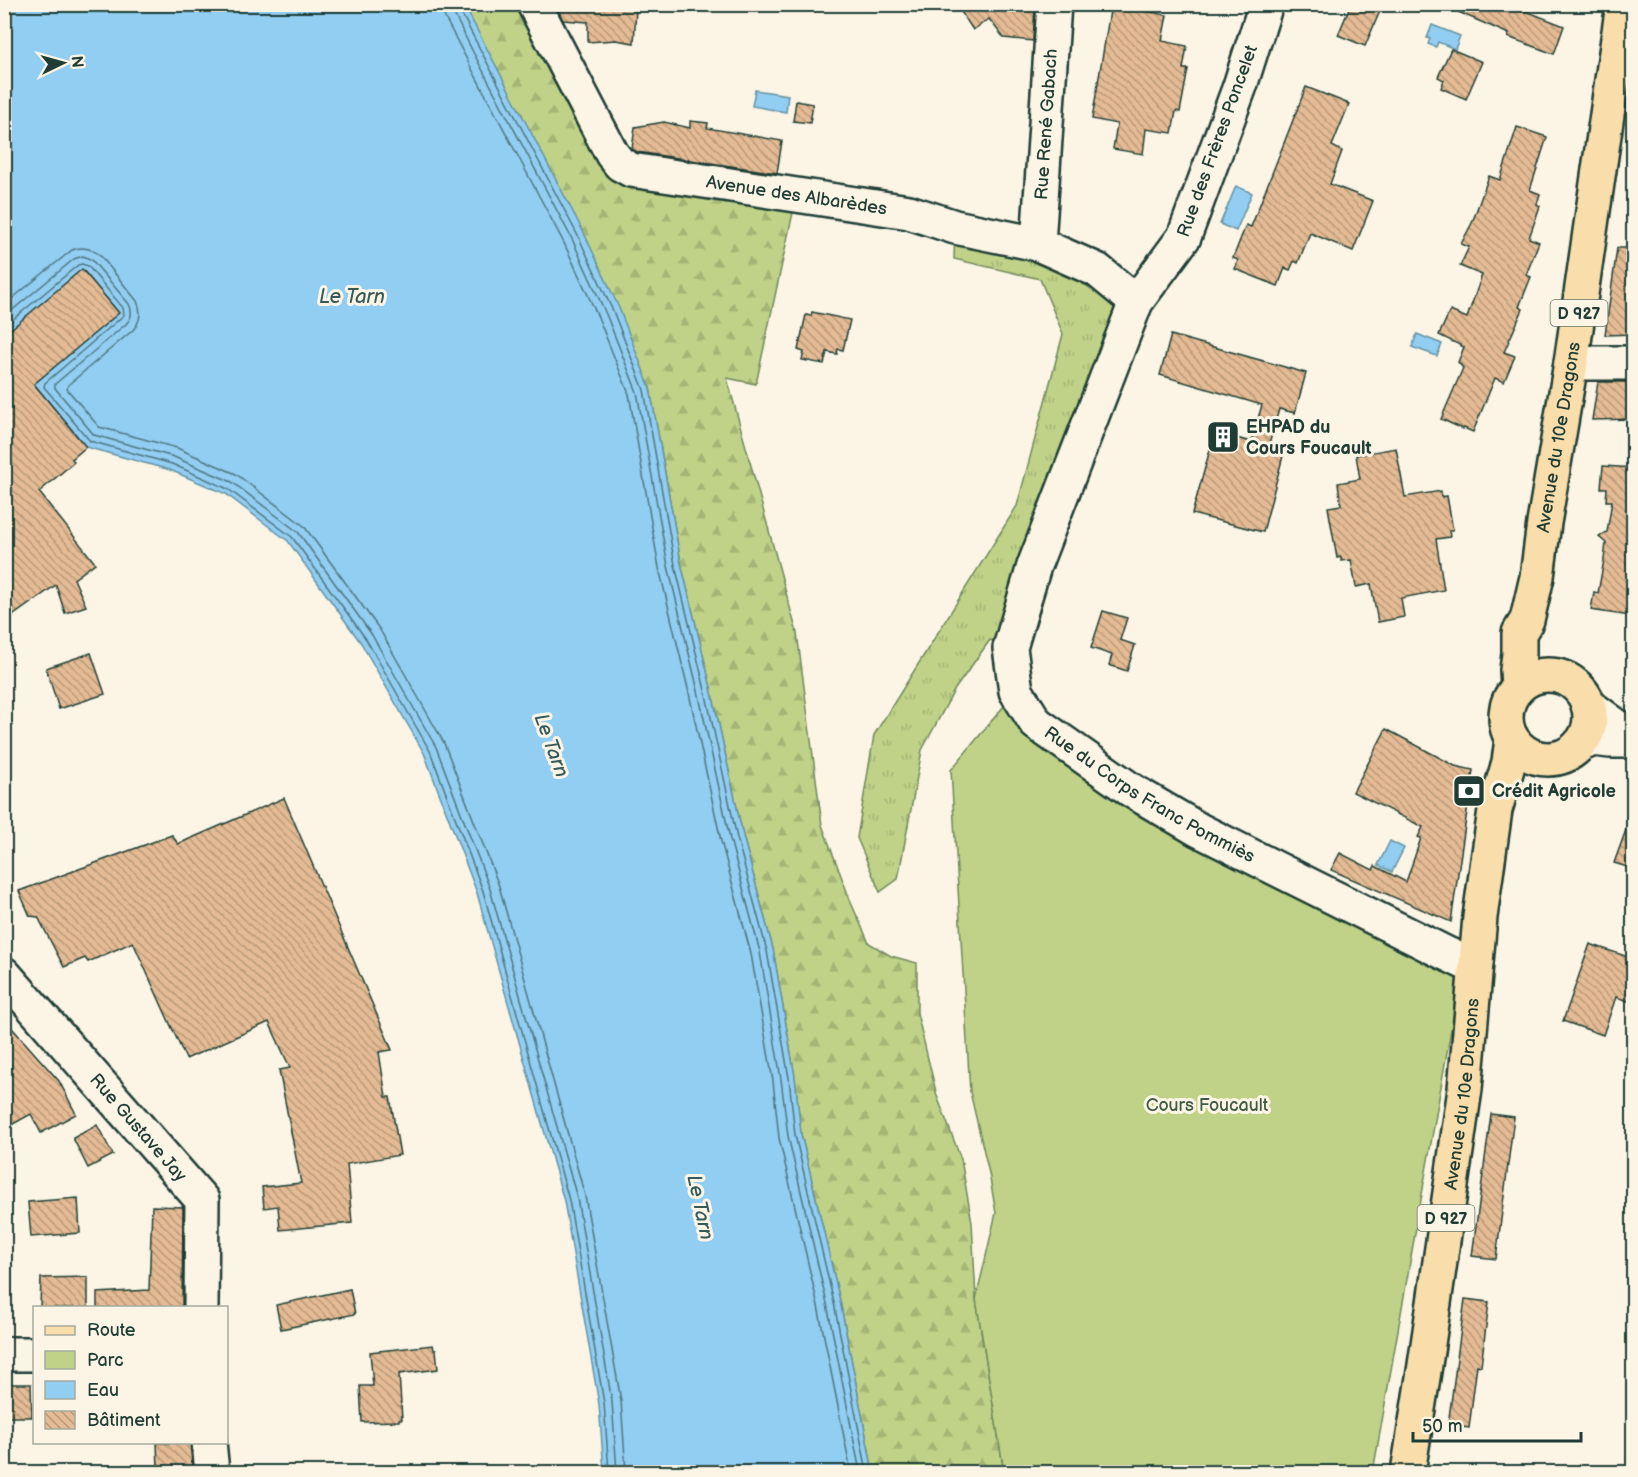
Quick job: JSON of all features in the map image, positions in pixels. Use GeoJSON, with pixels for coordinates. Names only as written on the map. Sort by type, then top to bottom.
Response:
{"type":"FeatureCollection","features":[{"type":"Feature","properties":{"kind":"main road","name":"Avenue du 10e Dragons"},"geometry":{"type":"LineString","coordinates":[[1518,687],[1519,633],[1527,620],[1537,577],[1571,363],[1623,4]]}},
{"type":"Feature","properties":{"kind":"main road"},"geometry":{"type":"LineString","coordinates":[[1527,620],[1537,647],[1556,676]]}},
{"type":"Feature","properties":{"kind":"main road"},"geometry":{"type":"LineString","coordinates":[[1537,676],[1556,676],[1576,686],[1584,696],[1588,705],[1589,723],[1579,745],[1565,755],[1549,759],[1538,758],[1525,752],[1512,739],[1506,717],[1508,703],[1524,682],[1537,676]]}},
{"type":"Feature","properties":{"kind":"main road","name":"Avenue du 10e Dragons"},"geometry":{"type":"LineString","coordinates":[[1408,1473],[1465,1089],[1480,917],[1496,810],[1509,762],[1512,739]]}},
{"type":"Feature","properties":{"kind":"main road","name":"Avenue du 10e Dragons"},"geometry":{"type":"LineString","coordinates":[[1476,962],[1491,918],[1514,813],[1524,789],[1549,759]]}},
{"type":"Feature","properties":{"kind":"street","name":"Avenue des Albarèdes"},"geometry":{"type":"LineString","coordinates":[[534,4],[612,154],[620,164],[631,170],[909,212],[955,227],[1038,244],[1097,270],[1136,302]]}},
{"type":"Feature","properties":{"kind":"street","name":"Rue René Gabach"},"geometry":{"type":"LineString","coordinates":[[1038,244],[1054,4]]}},
{"type":"Feature","properties":{"kind":"street","name":"Rue des Frères Poncelet"},"geometry":{"type":"LineString","coordinates":[[1136,302],[1185,237],[1240,86],[1266,4]]}},
{"type":"Feature","properties":{"kind":"street","name":"Rue du Corps Franc Pommiès"},"geometry":{"type":"LineString","coordinates":[[1136,302],[1034,566],[1010,648],[1016,691],[1036,723],[1131,790],[1170,813],[1199,830],[1445,953],[1464,962],[1476,962]]}},
{"type":"Feature","properties":{"kind":"street"},"geometry":{"type":"LineString","coordinates":[[1571,363],[1634,363]]}},
{"type":"Feature","properties":{"kind":"street"},"geometry":{"type":"LineString","coordinates":[[1588,705],[1615,725],[1634,735]]}},
{"type":"Feature","properties":{"kind":"street"},"geometry":{"type":"LineString","coordinates":[[1579,745],[1593,739],[1634,741]]}},
{"type":"Feature","properties":{"kind":"street","name":"Rue Gustave Jay"},"geometry":{"type":"LineString","coordinates":[[4,974],[202,1200],[201,1306]]}},
{"type":"Feature","properties":{"kind":"street"},"geometry":{"type":"LineString","coordinates":[[4,1354],[33,1354]]}},
{"type":"Feature","properties":{"kind":"street"},"geometry":{"type":"LineString","coordinates":[[209,1444],[212,1473]]}},
{"type":"Feature","properties":{"kind":"green space"},"geometry":{"type":"Polygon","coordinates":[[[464,5],[534,5],[612,154],[794,208],[756,384],[727,378],[797,633],[822,825],[869,943],[891,956],[917,963],[917,1013],[937,1096],[961,1159],[972,1223],[976,1299],[1004,1472],[873,1472],[840,1301],[801,1134],[795,1077],[773,949],[743,836],[681,563],[650,388],[464,5]]]}},
{"type":"Feature","properties":{"kind":"green space"},"geometry":{"type":"Polygon","coordinates":[[[955,227],[1136,302],[1010,648],[990,640],[955,689],[922,750],[898,879],[880,892],[857,838],[874,735],[1017,506],[1063,334],[1040,279],[954,259],[955,227]]]}},
{"type":"Feature","properties":{"kind":"green space","name":"Cours Foucault"},"geometry":{"type":"Polygon","coordinates":[[[1004,706],[1044,749],[1217,857],[1461,973],[1373,1472],[1004,1472],[976,1299],[996,1213],[970,1092],[951,770],[1004,706]]]}},
{"type":"Feature","properties":{"kind":"water","name":"Le Tarn"},"geometry":{"type":"Polygon","coordinates":[[[5,5],[464,5],[584,233],[619,308],[650,388],[681,563],[743,836],[773,949],[795,1077],[801,1134],[840,1301],[873,1472],[604,1472],[599,1404],[564,1201],[477,893],[424,753],[361,643],[288,541],[226,494],[170,470],[86,447],[34,384],[118,313],[83,270],[5,335],[5,5]]]}},
{"type":"Feature","properties":{"kind":"water"},"geometry":{"type":"Polygon","coordinates":[[[1432,25],[1460,36],[1455,49],[1438,42],[1436,47],[1428,44],[1430,39],[1427,38],[1432,25]]]}},
{"type":"Feature","properties":{"kind":"water"},"geometry":{"type":"Polygon","coordinates":[[[755,90],[788,95],[786,112],[752,106],[755,90]]]}},
{"type":"Feature","properties":{"kind":"water"},"geometry":{"type":"Polygon","coordinates":[[[1236,186],[1252,193],[1236,231],[1220,224],[1236,186]]]}},
{"type":"Feature","properties":{"kind":"water"},"geometry":{"type":"Polygon","coordinates":[[[1417,334],[1442,344],[1437,356],[1412,347],[1417,334]]]}},
{"type":"Feature","properties":{"kind":"water"},"geometry":{"type":"Polygon","coordinates":[[[1390,841],[1404,848],[1392,872],[1378,865],[1390,841]]]}},
{"type":"Feature","properties":{"kind":"building"},"geometry":{"type":"Polygon","coordinates":[[[555,4],[604,4],[636,9],[634,43],[616,40],[588,42],[588,22],[563,20],[555,4]]]}},
{"type":"Feature","properties":{"kind":"building"},"geometry":{"type":"Polygon","coordinates":[[[956,4],[1016,4],[1035,7],[1033,41],[1004,38],[989,19],[973,30],[956,4]]]}},
{"type":"Feature","properties":{"kind":"building"},"geometry":{"type":"Polygon","coordinates":[[[1351,4],[1383,4],[1365,46],[1338,35],[1351,4]]]}},
{"type":"Feature","properties":{"kind":"building"},"geometry":{"type":"Polygon","coordinates":[[[1440,4],[1508,4],[1564,26],[1554,54],[1508,37],[1509,34],[1440,4]]]}},
{"type":"Feature","properties":{"kind":"building"},"geometry":{"type":"Polygon","coordinates":[[[1111,5],[1167,15],[1162,41],[1187,46],[1183,69],[1188,69],[1180,112],[1176,111],[1172,133],[1146,129],[1143,154],[1113,149],[1117,124],[1092,119],[1111,5]]]}},
{"type":"Feature","properties":{"kind":"building"},"geometry":{"type":"Polygon","coordinates":[[[1451,49],[1482,62],[1466,99],[1441,88],[1444,80],[1438,77],[1451,49]]]}},
{"type":"Feature","properties":{"kind":"building"},"geometry":{"type":"Polygon","coordinates":[[[1306,87],[1349,104],[1332,146],[1342,151],[1330,184],[1373,201],[1353,251],[1310,233],[1298,263],[1294,261],[1290,270],[1285,268],[1278,286],[1235,269],[1238,260],[1233,258],[1246,225],[1251,227],[1306,87]]]}},
{"type":"Feature","properties":{"kind":"building"},"geometry":{"type":"Polygon","coordinates":[[[796,101],[813,104],[810,123],[793,121],[796,101]]]}},
{"type":"Feature","properties":{"kind":"building"},"geometry":{"type":"Polygon","coordinates":[[[690,121],[708,123],[707,128],[782,141],[777,173],[637,152],[632,149],[635,127],[664,122],[690,128],[690,121]]]}},
{"type":"Feature","properties":{"kind":"building"},"geometry":{"type":"Polygon","coordinates":[[[1517,127],[1547,137],[1530,190],[1540,194],[1537,204],[1540,206],[1529,238],[1539,242],[1526,275],[1531,277],[1519,307],[1523,309],[1504,352],[1515,356],[1504,382],[1495,378],[1473,432],[1441,419],[1463,368],[1458,362],[1464,347],[1439,335],[1450,311],[1467,318],[1482,275],[1460,266],[1469,247],[1461,244],[1472,223],[1489,176],[1500,180],[1517,127]]]}},
{"type":"Feature","properties":{"kind":"building"},"geometry":{"type":"Polygon","coordinates":[[[1617,248],[1634,248],[1634,334],[1605,335],[1617,248]]]}},
{"type":"Feature","properties":{"kind":"building"},"geometry":{"type":"Polygon","coordinates":[[[82,269],[119,313],[34,384],[86,447],[72,459],[74,462],[39,492],[95,563],[74,579],[86,606],[65,613],[56,585],[4,622],[4,335],[82,269]]]}},
{"type":"Feature","properties":{"kind":"building"},"geometry":{"type":"Polygon","coordinates":[[[812,312],[850,320],[843,350],[838,349],[837,354],[827,352],[824,364],[802,360],[804,352],[798,350],[806,315],[811,316],[812,312]]]}},
{"type":"Feature","properties":{"kind":"building","name":"EHPAD du Cours Foucault"},"geometry":{"type":"Polygon","coordinates":[[[1171,335],[1306,373],[1295,413],[1279,409],[1268,448],[1284,452],[1263,532],[1192,514],[1215,432],[1251,442],[1262,405],[1160,375],[1171,335]]]}},
{"type":"Feature","properties":{"kind":"building"},"geometry":{"type":"Polygon","coordinates":[[[1598,382],[1634,382],[1634,419],[1592,420],[1598,382]]]}},
{"type":"Feature","properties":{"kind":"building"},"geometry":{"type":"Polygon","coordinates":[[[1396,448],[1405,497],[1441,491],[1442,497],[1447,496],[1453,530],[1449,531],[1450,537],[1436,539],[1444,590],[1401,598],[1404,617],[1378,622],[1371,584],[1356,587],[1351,560],[1341,561],[1341,557],[1337,558],[1328,507],[1341,505],[1338,483],[1360,479],[1356,455],[1396,448]]]}},
{"type":"Feature","properties":{"kind":"building"},"geometry":{"type":"Polygon","coordinates":[[[1603,466],[1634,468],[1634,597],[1630,616],[1591,610],[1594,592],[1598,593],[1606,543],[1599,537],[1607,532],[1612,501],[1606,501],[1607,488],[1601,488],[1603,466]]]}},
{"type":"Feature","properties":{"kind":"building"},"geometry":{"type":"Polygon","coordinates":[[[1103,611],[1127,618],[1120,640],[1135,645],[1127,671],[1109,665],[1112,655],[1091,648],[1103,611]]]}},
{"type":"Feature","properties":{"kind":"building"},"geometry":{"type":"Polygon","coordinates":[[[91,653],[105,694],[59,709],[46,668],[91,653]]]}},
{"type":"Feature","properties":{"kind":"building"},"geometry":{"type":"Polygon","coordinates":[[[1386,729],[1455,766],[1473,770],[1451,922],[1331,870],[1340,853],[1373,870],[1375,866],[1406,882],[1421,838],[1418,837],[1423,827],[1353,792],[1386,729]]]}},
{"type":"Feature","properties":{"kind":"building"},"geometry":{"type":"Polygon","coordinates":[[[284,798],[392,1050],[379,1052],[386,1097],[390,1097],[400,1155],[347,1164],[352,1223],[280,1230],[278,1206],[264,1208],[262,1187],[301,1183],[279,1070],[290,1068],[269,1022],[186,1059],[133,942],[88,962],[85,958],[64,967],[38,917],[30,916],[19,891],[172,835],[178,844],[284,798]]]}},
{"type":"Feature","properties":{"kind":"building"},"geometry":{"type":"Polygon","coordinates":[[[1631,816],[1634,816],[1634,869],[1614,863],[1631,816]]]}},
{"type":"Feature","properties":{"kind":"building"},"geometry":{"type":"Polygon","coordinates":[[[1590,944],[1634,959],[1634,1003],[1616,997],[1603,1035],[1563,1021],[1590,944]]]}},
{"type":"Feature","properties":{"kind":"building"},"geometry":{"type":"Polygon","coordinates":[[[4,1019],[59,1081],[76,1114],[41,1133],[31,1114],[4,1129],[4,1019]]]}},
{"type":"Feature","properties":{"kind":"building"},"geometry":{"type":"Polygon","coordinates":[[[1491,1114],[1514,1117],[1496,1259],[1472,1256],[1491,1114]]]}},
{"type":"Feature","properties":{"kind":"building"},"geometry":{"type":"Polygon","coordinates":[[[97,1125],[113,1155],[88,1168],[73,1138],[97,1125]]]}},
{"type":"Feature","properties":{"kind":"building"},"geometry":{"type":"Polygon","coordinates":[[[78,1198],[80,1233],[31,1237],[28,1202],[78,1198]]]}},
{"type":"Feature","properties":{"kind":"building"},"geometry":{"type":"Polygon","coordinates":[[[152,1206],[183,1207],[182,1306],[97,1306],[97,1293],[149,1290],[152,1206]]]}},
{"type":"Feature","properties":{"kind":"building"},"geometry":{"type":"Polygon","coordinates":[[[88,1277],[88,1306],[40,1306],[41,1278],[88,1277]]]}},
{"type":"Feature","properties":{"kind":"building"},"geometry":{"type":"Polygon","coordinates":[[[350,1289],[355,1314],[281,1329],[276,1305],[350,1289]]]}},
{"type":"Feature","properties":{"kind":"building"},"geometry":{"type":"Polygon","coordinates":[[[1465,1299],[1489,1302],[1481,1366],[1477,1365],[1469,1428],[1448,1425],[1465,1299]]]}},
{"type":"Feature","properties":{"kind":"building"},"geometry":{"type":"Polygon","coordinates":[[[433,1345],[436,1350],[438,1369],[399,1374],[402,1419],[362,1422],[360,1386],[373,1386],[370,1352],[433,1345]]]}},
{"type":"Feature","properties":{"kind":"building"},"geometry":{"type":"Polygon","coordinates":[[[4,1384],[31,1384],[32,1417],[4,1417],[4,1384]]]}},
{"type":"Feature","properties":{"kind":"building"},"geometry":{"type":"Polygon","coordinates":[[[157,1444],[190,1444],[193,1473],[162,1473],[162,1468],[158,1469],[157,1444]]]}},
{"type":"Feature","properties":{"kind":"place","name":"EHPAD du Cours Foucault"},"geometry":{"type":"Point","coordinates":[1223,437]}},
{"type":"Feature","properties":{"kind":"place","name":"Crédit Agricole"},"geometry":{"type":"Point","coordinates":[1469,791]}}]}
